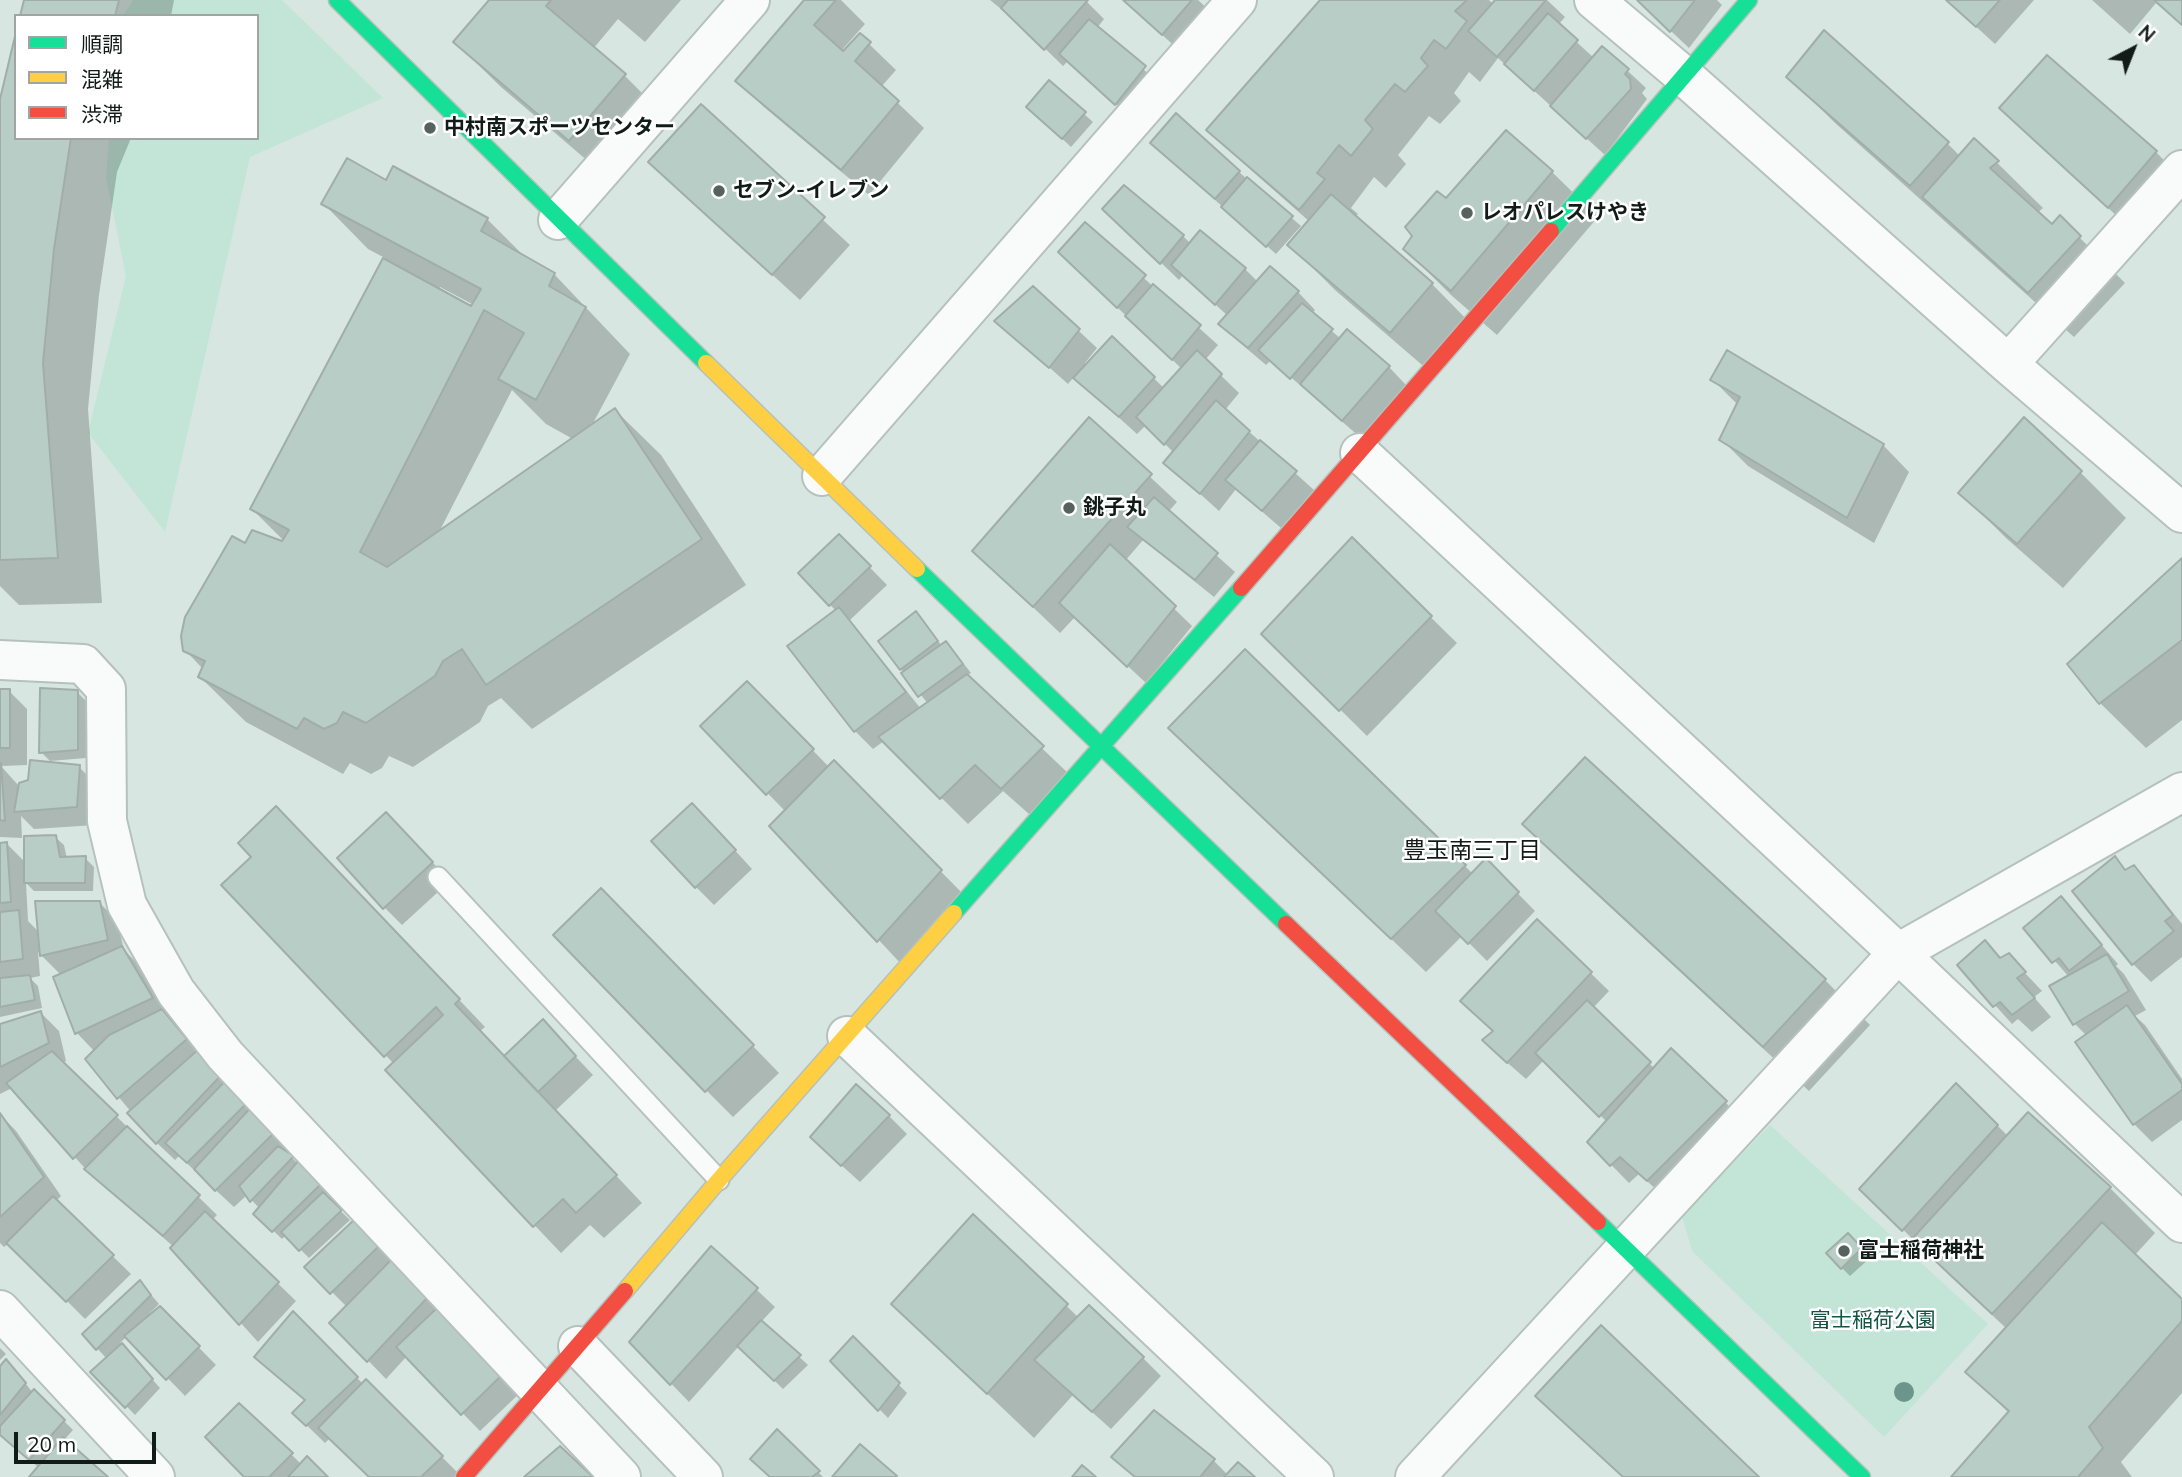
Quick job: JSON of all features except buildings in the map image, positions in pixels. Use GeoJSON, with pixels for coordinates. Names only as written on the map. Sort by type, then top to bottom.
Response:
{"type":"FeatureCollection","features":[{"type":"Feature","properties":{"kind":"street"},"geometry":{"type":"LineString","coordinates":[[337,0],[558,220],[1101,747],[1627,1249],[1861,1477]]}},
{"type":"Feature","properties":{"kind":"street"},"geometry":{"type":"LineString","coordinates":[[558,220],[750,0]]}},
{"type":"Feature","properties":{"kind":"street"},"geometry":{"type":"LineString","coordinates":[[822,476],[1237,0]]}},
{"type":"Feature","properties":{"kind":"street"},"geometry":{"type":"LineString","coordinates":[[1594,0],[1684,76],[2007,364],[2182,513]]}},
{"type":"Feature","properties":{"kind":"street"},"geometry":{"type":"LineString","coordinates":[[464,1477],[719,1180],[1360,453],[1749,0]]}},
{"type":"Feature","properties":{"kind":"street"},"geometry":{"type":"LineString","coordinates":[[2007,364],[2182,170]]}},
{"type":"Feature","properties":{"kind":"street"},"geometry":{"type":"LineString","coordinates":[[1360,453],[1898,953],[2174,1202]]}},
{"type":"Feature","properties":{"kind":"street"},"geometry":{"type":"LineString","coordinates":[[0,660],[83,664],[106,689],[107,821],[127,905],[176,992],[225,1055],[621,1477]]}},
{"type":"Feature","properties":{"kind":"street"},"geometry":{"type":"LineString","coordinates":[[1415,1477],[1898,953],[2182,792]]}},
{"type":"Feature","properties":{"kind":"street"},"geometry":{"type":"LineString","coordinates":[[847,1036],[1314,1477]]}},
{"type":"Feature","properties":{"kind":"street"},"geometry":{"type":"LineString","coordinates":[[0,1310],[155,1477]]}},
{"type":"Feature","properties":{"kind":"street"},"geometry":{"type":"LineString","coordinates":[[578,1346],[703,1477]]}},
{"type":"Feature","properties":{"kind":"lane"},"geometry":{"type":"LineString","coordinates":[[438,877],[719,1180]]}},
{"type":"Feature","properties":{"kind":"green space"},"geometry":{"type":"Polygon","coordinates":[[[133,0],[282,0],[383,98],[250,157],[165,532],[88,433],[126,276],[106,178],[109,140],[259,140],[259,14],[124,14],[133,0]]]}},
{"type":"Feature","properties":{"kind":"green space","name":"富士稲荷公園"},"geometry":{"type":"Polygon","coordinates":[[[1770,1125],[1988,1324],[1884,1437],[1692,1251],[1682,1216],[1770,1125]]]}},
{"type":"Feature","properties":{"kind":"traffic: fast"},"geometry":{"type":"LineString","coordinates":[[337,0],[706,363]]}},
{"type":"Feature","properties":{"kind":"traffic: fast"},"geometry":{"type":"LineString","coordinates":[[1551,231],[1749,0]]}},
{"type":"Feature","properties":{"kind":"traffic: fast"},"geometry":{"type":"LineString","coordinates":[[917,569],[1286,924]]}},
{"type":"Feature","properties":{"kind":"traffic: fast"},"geometry":{"type":"LineString","coordinates":[[954,913],[1241,588]]}},
{"type":"Feature","properties":{"kind":"traffic: fast"},"geometry":{"type":"LineString","coordinates":[[1598,1222],[1862,1477]]}},
{"type":"Feature","properties":{"kind":"traffic: slow"},"geometry":{"type":"LineString","coordinates":[[706,363],[917,569]]}},
{"type":"Feature","properties":{"kind":"traffic: slow"},"geometry":{"type":"LineString","coordinates":[[625,1291],[954,913]]}},
{"type":"Feature","properties":{"kind":"traffic: jam"},"geometry":{"type":"LineString","coordinates":[[1241,588],[1551,231]]}},
{"type":"Feature","properties":{"kind":"traffic: jam"},"geometry":{"type":"LineString","coordinates":[[1286,924],[1598,1222]]}},
{"type":"Feature","properties":{"kind":"traffic: jam"},"geometry":{"type":"LineString","coordinates":[[464,1477],[625,1291]]}},
{"type":"Feature","properties":{"kind":"place","name":"中村南スポーツセンター"},"geometry":{"type":"Point","coordinates":[430,128]}},
{"type":"Feature","properties":{"kind":"place","name":"セブン-イレブン"},"geometry":{"type":"Point","coordinates":[719,191]}},
{"type":"Feature","properties":{"kind":"place","name":"レオパレスけやき"},"geometry":{"type":"Point","coordinates":[1467,213]}},
{"type":"Feature","properties":{"kind":"place","name":"銚子丸"},"geometry":{"type":"Point","coordinates":[1069,508]}},
{"type":"Feature","properties":{"kind":"place","name":"富士稲荷神社"},"geometry":{"type":"Point","coordinates":[1844,1251]}},
{"type":"Feature","properties":{"kind":"district","name":"豊玉南三丁目"},"geometry":{"type":"Point","coordinates":[1472,851]}}]}
